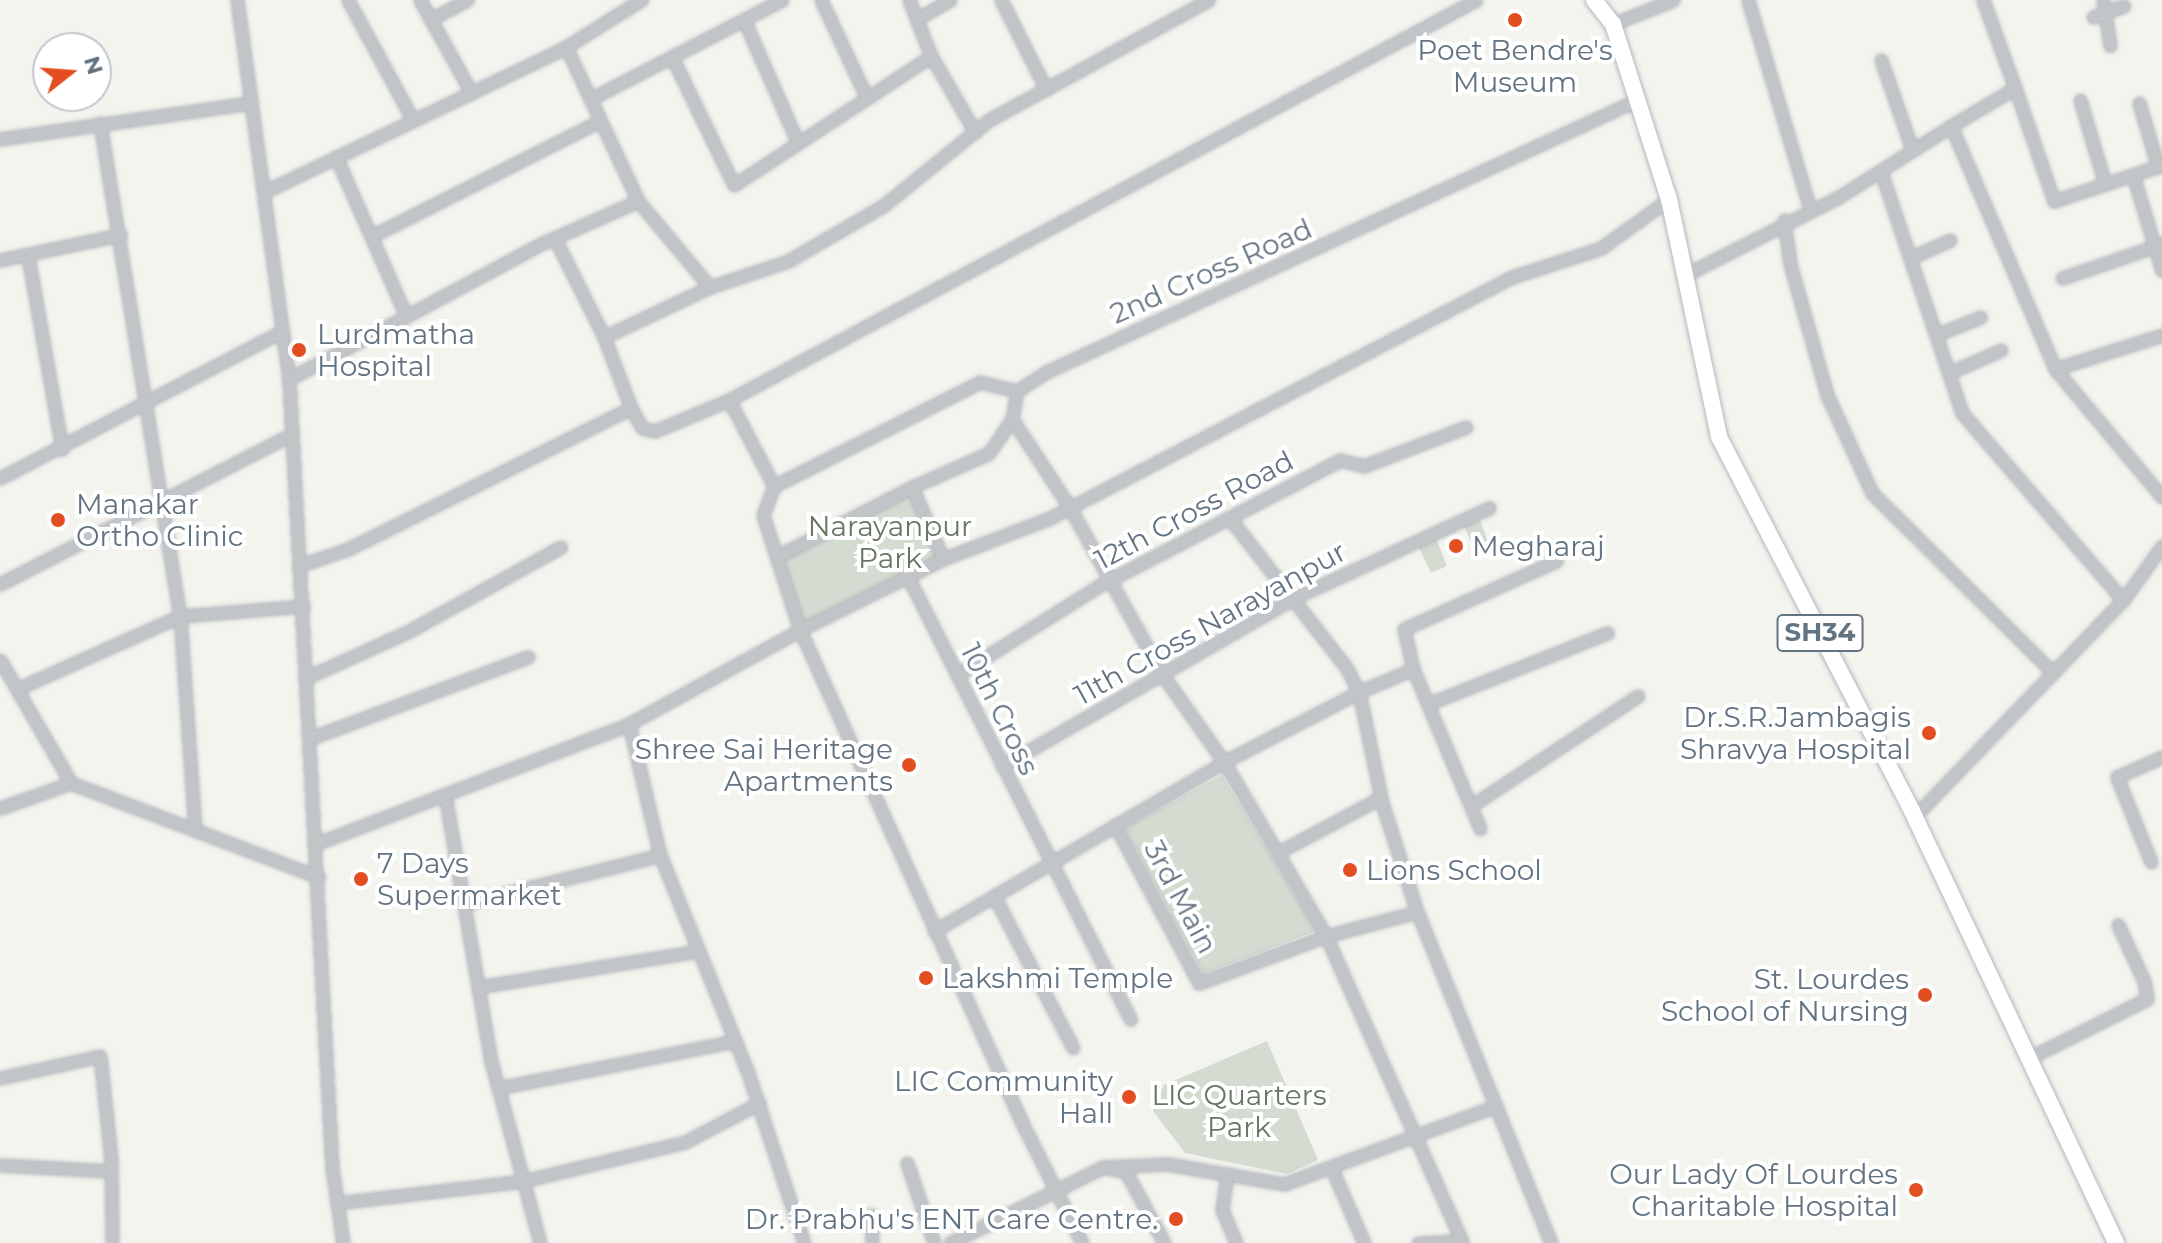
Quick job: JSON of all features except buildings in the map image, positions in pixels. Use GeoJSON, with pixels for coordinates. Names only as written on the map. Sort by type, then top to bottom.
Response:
{"type":"FeatureCollection","features":[{"type":"Feature","properties":{"kind":"main road","name":"SH34"},"geometry":{"type":"LineString","coordinates":[[1594,0],[1613,24],[1669,199],[1719,437],[1914,817],[2031,1057],[2116,1243]]}},
{"type":"Feature","properties":{"kind":"street"},"geometry":{"type":"LineString","coordinates":[[237,0],[289,379],[337,1203],[343,1243]]}},
{"type":"Feature","properties":{"kind":"street"},"geometry":{"type":"LineString","coordinates":[[348,0],[413,120]]}},
{"type":"Feature","properties":{"kind":"street"},"geometry":{"type":"LineString","coordinates":[[420,0],[471,92]]}},
{"type":"Feature","properties":{"kind":"street"},"geometry":{"type":"LineString","coordinates":[[431,19],[467,0]]}},
{"type":"Feature","properties":{"kind":"street"},"geometry":{"type":"LineString","coordinates":[[264,192],[566,47],[641,0]]}},
{"type":"Feature","properties":{"kind":"street"},"geometry":{"type":"LineString","coordinates":[[590,99],[782,0]]}},
{"type":"Feature","properties":{"kind":"street"},"geometry":{"type":"LineString","coordinates":[[821,0],[867,98]]}},
{"type":"Feature","properties":{"kind":"street"},"geometry":{"type":"LineString","coordinates":[[909,0],[931,56],[975,132]]}},
{"type":"Feature","properties":{"kind":"street"},"geometry":{"type":"LineString","coordinates":[[917,19],[950,0]]}},
{"type":"Feature","properties":{"kind":"street"},"geometry":{"type":"LineString","coordinates":[[1001,0],[1046,89]]}},
{"type":"Feature","properties":{"kind":"street"},"geometry":{"type":"LineString","coordinates":[[604,337],[710,287],[788,261],[883,206],[975,132],[1046,89],[1208,0]]}},
{"type":"Feature","properties":{"kind":"street"},"geometry":{"type":"LineString","coordinates":[[556,241],[604,337],[631,408],[642,428],[655,431],[729,400],[1476,0]]}},
{"type":"Feature","properties":{"kind":"street"},"geometry":{"type":"LineString","coordinates":[[1613,24],[1673,0]]}},
{"type":"Feature","properties":{"kind":"street"},"geometry":{"type":"LineString","coordinates":[[1748,0],[1810,209]]}},
{"type":"Feature","properties":{"kind":"street"},"geometry":{"type":"LineString","coordinates":[[1983,0],[2054,201],[2160,166],[2139,103]]}},
{"type":"Feature","properties":{"kind":"street"},"geometry":{"type":"LineString","coordinates":[[2103,0],[2110,45]]}},
{"type":"Feature","properties":{"kind":"street"},"geometry":{"type":"LineString","coordinates":[[2093,17],[2124,6]]}},
{"type":"Feature","properties":{"kind":"street"},"geometry":{"type":"LineString","coordinates":[[744,20],[798,143]]}},
{"type":"Feature","properties":{"kind":"street"},"geometry":{"type":"LineString","coordinates":[[566,47],[638,201],[710,287]]}},
{"type":"Feature","properties":{"kind":"street"},"geometry":{"type":"LineString","coordinates":[[672,57],[734,185],[931,56]]}},
{"type":"Feature","properties":{"kind":"street"},"geometry":{"type":"LineString","coordinates":[[1881,60],[1912,149]]}},
{"type":"Feature","properties":{"kind":"street"},"geometry":{"type":"LineString","coordinates":[[1687,274],[1784,220],[1881,172],[1912,149],[2015,88]]}},
{"type":"Feature","properties":{"kind":"street","name":"2nd Cross Road"},"geometry":{"type":"LineString","coordinates":[[1017,391],[1046,372],[1637,100]]}},
{"type":"Feature","properties":{"kind":"street"},"geometry":{"type":"LineString","coordinates":[[2080,100],[2105,184]]}},
{"type":"Feature","properties":{"kind":"street"},"geometry":{"type":"LineString","coordinates":[[0,139],[251,103]]}},
{"type":"Feature","properties":{"kind":"street"},"geometry":{"type":"LineString","coordinates":[[374,235],[600,121]]}},
{"type":"Feature","properties":{"kind":"street"},"geometry":{"type":"LineString","coordinates":[[100,123],[180,616],[195,830]]}},
{"type":"Feature","properties":{"kind":"street"},"geometry":{"type":"LineString","coordinates":[[1951,126],[2055,369],[2162,497]]}},
{"type":"Feature","properties":{"kind":"street"},"geometry":{"type":"LineString","coordinates":[[336,157],[374,235],[406,316]]}},
{"type":"Feature","properties":{"kind":"street"},"geometry":{"type":"LineString","coordinates":[[1881,172],[1962,413],[2123,600]]}},
{"type":"Feature","properties":{"kind":"street"},"geometry":{"type":"LineString","coordinates":[[2133,175],[2158,245],[2162,271]]}},
{"type":"Feature","properties":{"kind":"street"},"geometry":{"type":"LineString","coordinates":[[318,843],[629,724],[800,630],[943,559],[1070,508],[1512,277],[1601,248],[1669,199]]}},
{"type":"Feature","properties":{"kind":"street"},"geometry":{"type":"LineString","coordinates":[[289,379],[543,243],[556,241],[638,201]]}},
{"type":"Feature","properties":{"kind":"street"},"geometry":{"type":"LineString","coordinates":[[1784,220],[1790,264],[1827,395],[1872,493],[2053,673]]}},
{"type":"Feature","properties":{"kind":"street"},"geometry":{"type":"LineString","coordinates":[[0,260],[120,235]]}},
{"type":"Feature","properties":{"kind":"street"},"geometry":{"type":"LineString","coordinates":[[1910,258],[1950,240]]}},
{"type":"Feature","properties":{"kind":"street"},"geometry":{"type":"LineString","coordinates":[[2062,278],[2158,245]]}},
{"type":"Feature","properties":{"kind":"street"},"geometry":{"type":"LineString","coordinates":[[28,256],[62,449]]}},
{"type":"Feature","properties":{"kind":"street"},"geometry":{"type":"LineString","coordinates":[[1936,335],[1981,317]]}},
{"type":"Feature","properties":{"kind":"street"},"geometry":{"type":"LineString","coordinates":[[0,478],[62,449],[145,400],[282,331]]}},
{"type":"Feature","properties":{"kind":"street"},"geometry":{"type":"LineString","coordinates":[[2055,369],[2162,335]]}},
{"type":"Feature","properties":{"kind":"street"},"geometry":{"type":"LineString","coordinates":[[1949,373],[2001,350]]}},
{"type":"Feature","properties":{"kind":"street"},"geometry":{"type":"LineString","coordinates":[[778,556],[912,487],[989,453],[1012,419],[1017,391],[980,382],[774,486],[763,515],[800,630],[934,931],[1082,1243]]}},
{"type":"Feature","properties":{"kind":"street"},"geometry":{"type":"LineString","coordinates":[[729,400],[774,486]]}},
{"type":"Feature","properties":{"kind":"street"},"geometry":{"type":"LineString","coordinates":[[301,565],[348,549],[631,408]]}},
{"type":"Feature","properties":{"kind":"street"},"geometry":{"type":"LineString","coordinates":[[1012,419],[1070,508],[1162,674],[1224,762],[1326,936],[1462,1242],[1418,1243]]}},
{"type":"Feature","properties":{"kind":"street","name":"12th Cross Road"},"geometry":{"type":"LineString","coordinates":[[957,675],[1109,581],[1231,520],[1340,460],[1364,466],[1466,427]]}},
{"type":"Feature","properties":{"kind":"street"},"geometry":{"type":"LineString","coordinates":[[0,584],[161,498],[292,434]]}},
{"type":"Feature","properties":{"kind":"street"},"geometry":{"type":"LineString","coordinates":[[912,487],[943,559]]}},
{"type":"Feature","properties":{"kind":"street","name":"11th Cross Narayanpur"},"geometry":{"type":"LineString","coordinates":[[1002,766],[1294,598],[1489,508]]}},
{"type":"Feature","properties":{"kind":"street"},"geometry":{"type":"LineString","coordinates":[[1231,520],[1294,598],[1359,692],[1380,798],[1417,912],[1551,1243]]}},
{"type":"Feature","properties":{"kind":"street"},"geometry":{"type":"LineString","coordinates":[[1914,817],[2123,600],[2162,546]]}},
{"type":"Feature","properties":{"kind":"street"},"geometry":{"type":"LineString","coordinates":[[308,677],[411,630],[561,547]]}},
{"type":"Feature","properties":{"kind":"street"},"geometry":{"type":"LineString","coordinates":[[1480,828],[1413,669],[1404,629],[1556,561]]}},
{"type":"Feature","properties":{"kind":"street","name":"10th Cross"},"geometry":{"type":"LineString","coordinates":[[908,577],[1130,1019]]}},
{"type":"Feature","properties":{"kind":"street"},"geometry":{"type":"LineString","coordinates":[[19,688],[180,616],[304,606]]}},
{"type":"Feature","properties":{"kind":"street"},"geometry":{"type":"LineString","coordinates":[[1428,704],[1607,633]]}},
{"type":"Feature","properties":{"kind":"street"},"geometry":{"type":"LineString","coordinates":[[311,738],[528,657]]}},
{"type":"Feature","properties":{"kind":"street"},"geometry":{"type":"LineString","coordinates":[[0,660],[19,688],[71,783]]}},
{"type":"Feature","properties":{"kind":"street"},"geometry":{"type":"LineString","coordinates":[[934,931],[1224,762],[1359,692],[1413,669]]}},
{"type":"Feature","properties":{"kind":"street"},"geometry":{"type":"LineString","coordinates":[[1471,806],[1638,696]]}},
{"type":"Feature","properties":{"kind":"street"},"geometry":{"type":"LineString","coordinates":[[629,724],[660,855],[759,1103],[804,1243]]}},
{"type":"Feature","properties":{"kind":"street"},"geometry":{"type":"LineString","coordinates":[[2151,862],[2117,777],[2162,757]]}},
{"type":"Feature","properties":{"kind":"street"},"geometry":{"type":"LineString","coordinates":[[0,808],[71,783],[319,877]]}},
{"type":"Feature","properties":{"kind":"street"},"geometry":{"type":"LineString","coordinates":[[445,795],[498,1088],[540,1243]]}},
{"type":"Feature","properties":{"kind":"street"},"geometry":{"type":"LineString","coordinates":[[1277,853],[1380,798]]}},
{"type":"Feature","properties":{"kind":"street","name":"3rd Main"},"geometry":{"type":"LineString","coordinates":[[1115,825],[1199,983],[1326,936]]}},
{"type":"Feature","properties":{"kind":"street"},"geometry":{"type":"LineString","coordinates":[[464,904],[660,855]]}},
{"type":"Feature","properties":{"kind":"street"},"geometry":{"type":"LineString","coordinates":[[994,896],[1073,1048]]}},
{"type":"Feature","properties":{"kind":"street"},"geometry":{"type":"LineString","coordinates":[[1326,936],[1417,912]]}},
{"type":"Feature","properties":{"kind":"street"},"geometry":{"type":"LineString","coordinates":[[2031,1057],[2147,999],[2144,981],[2118,925]]}},
{"type":"Feature","properties":{"kind":"street"},"geometry":{"type":"LineString","coordinates":[[478,987],[698,951]]}},
{"type":"Feature","properties":{"kind":"street"},"geometry":{"type":"LineString","coordinates":[[498,1088],[735,1041]]}},
{"type":"Feature","properties":{"kind":"street"},"geometry":{"type":"LineString","coordinates":[[0,1078],[100,1056],[111,1171],[112,1243]]}},
{"type":"Feature","properties":{"kind":"street"},"geometry":{"type":"LineString","coordinates":[[337,1203],[523,1181],[685,1142],[759,1103]]}},
{"type":"Feature","properties":{"kind":"street"},"geometry":{"type":"LineString","coordinates":[[950,1243],[1057,1193],[1103,1167],[1167,1164],[1284,1184],[1496,1106]]}},
{"type":"Feature","properties":{"kind":"street"},"geometry":{"type":"LineString","coordinates":[[907,1163],[934,1243]]}},
{"type":"Feature","properties":{"kind":"street"},"geometry":{"type":"LineString","coordinates":[[0,1165],[111,1171]]}},
{"type":"Feature","properties":{"kind":"street"},"geometry":{"type":"LineString","coordinates":[[1103,1167],[1126,1172],[1164,1243]]}},
{"type":"Feature","properties":{"kind":"street"},"geometry":{"type":"LineString","coordinates":[[1331,1167],[1364,1243]]}},
{"type":"Feature","properties":{"kind":"street"},"geometry":{"type":"LineString","coordinates":[[1227,1174],[1222,1210],[1236,1243]]}},
{"type":"Feature","properties":{"kind":"street"},"geometry":{"type":"LineString","coordinates":[[871,1215],[872,1243]]}},
{"type":"Feature","properties":{"kind":"green space","name":"Narayanpur Park"},"geometry":{"type":"Polygon","coordinates":[[[912,487],[943,559],[800,630],[778,556],[912,487]]]}},
{"type":"Feature","properties":{"kind":"green space"},"geometry":{"type":"Polygon","coordinates":[[[1479,517],[1491,550],[1477,555],[1463,524],[1479,517]]]}},
{"type":"Feature","properties":{"kind":"green space"},"geometry":{"type":"Polygon","coordinates":[[[1436,538],[1447,566],[1431,573],[1418,546],[1436,538]]]}},
{"type":"Feature","properties":{"kind":"green space"},"geometry":{"type":"Polygon","coordinates":[[[1222,775],[1316,931],[1203,974],[1125,828],[1222,775]]]}},
{"type":"Feature","properties":{"kind":"green space","name":"LIC Quarters Park"},"geometry":{"type":"Polygon","coordinates":[[[1267,1041],[1318,1160],[1287,1174],[1185,1153],[1153,1111],[1164,1085],[1267,1041]]]}},
{"type":"Feature","properties":{"kind":"place","name":"Poet Bendre's Museum"},"geometry":{"type":"Point","coordinates":[1515,20]}},
{"type":"Feature","properties":{"kind":"place","name":"Lurdmatha Hospital"},"geometry":{"type":"Point","coordinates":[299,350]}},
{"type":"Feature","properties":{"kind":"place","name":"Manakar Ortho Clinic"},"geometry":{"type":"Point","coordinates":[58,520]}},
{"type":"Feature","properties":{"kind":"place","name":"Megharaj"},"geometry":{"type":"Point","coordinates":[1456,546]}},
{"type":"Feature","properties":{"kind":"place","name":"Dr.S.R.Jambagis Shravya Hospital"},"geometry":{"type":"Point","coordinates":[1929,733]}},
{"type":"Feature","properties":{"kind":"place","name":"Shree Sai Heritage Apartments"},"geometry":{"type":"Point","coordinates":[909,765]}},
{"type":"Feature","properties":{"kind":"place","name":"Lions School"},"geometry":{"type":"Point","coordinates":[1350,870]}},
{"type":"Feature","properties":{"kind":"place","name":"7 Days Supermarket"},"geometry":{"type":"Point","coordinates":[361,879]}},
{"type":"Feature","properties":{"kind":"place","name":"Lakshmi Temple"},"geometry":{"type":"Point","coordinates":[926,978]}},
{"type":"Feature","properties":{"kind":"place","name":"St. Lourdes School of Nursing"},"geometry":{"type":"Point","coordinates":[1925,995]}},
{"type":"Feature","properties":{"kind":"place","name":"LIC Community Hall"},"geometry":{"type":"Point","coordinates":[1129,1097]}},
{"type":"Feature","properties":{"kind":"place","name":"Our Lady Of Lourdes Charitable Hospital"},"geometry":{"type":"Point","coordinates":[1916,1190]}},
{"type":"Feature","properties":{"kind":"place","name":"Dr. Prabhu's ENT Care Centre."},"geometry":{"type":"Point","coordinates":[1176,1219]}}]}
